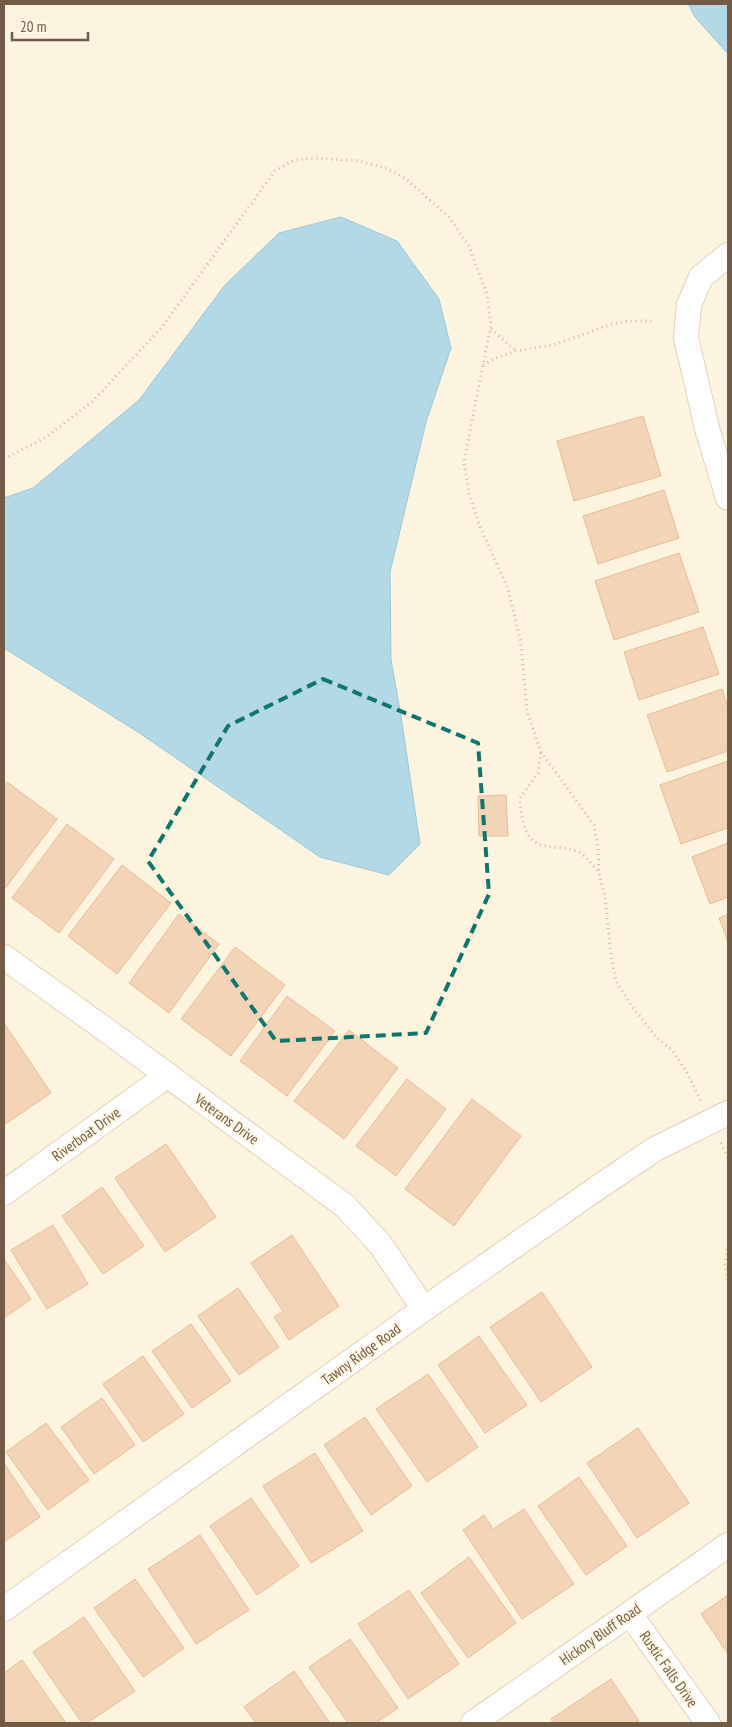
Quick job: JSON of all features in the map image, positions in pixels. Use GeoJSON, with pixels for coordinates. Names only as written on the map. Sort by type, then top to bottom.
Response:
{"type":"FeatureCollection","features":[{"type":"Feature","properties":{"kind":"street"},"geometry":{"type":"LineString","coordinates":[[728,255],[701,277],[689,305],[686,338],[708,432],[728,498]]}},
{"type":"Feature","properties":{"kind":"street","name":"Veterans Drive"},"geometry":{"type":"LineString","coordinates":[[4,957],[345,1206],[380,1244],[424,1309]]}},
{"type":"Feature","properties":{"kind":"street","name":"Riverboat Drive"},"geometry":{"type":"LineString","coordinates":[[4,1193],[168,1076]]}},
{"type":"Feature","properties":{"kind":"street","name":"Tawny Ridge Road"},"geometry":{"type":"LineString","coordinates":[[4,1609],[424,1309],[656,1149],[720,1117]]}},
{"type":"Feature","properties":{"kind":"street","name":"Hickory Bluff Road"},"geometry":{"type":"LineString","coordinates":[[472,1723],[728,1545]]}},
{"type":"Feature","properties":{"kind":"street","name":"Rustic Falls Drive"},"geometry":{"type":"LineString","coordinates":[[630,1614],[708,1723]]}},
{"type":"Feature","properties":{"kind":"path"},"geometry":{"type":"LineString","coordinates":[[4,459],[45,438],[93,401],[162,327],[275,171],[294,160],[314,158],[358,161],[388,169],[406,179],[449,216],[469,246],[487,295],[490,329],[464,461],[469,494],[478,524],[508,589],[521,644],[527,711],[541,752],[594,825],[598,848],[599,872],[587,857],[573,850],[542,846],[533,841],[523,826],[520,798],[538,773],[541,752]]}},
{"type":"Feature","properties":{"kind":"path"},"geometry":{"type":"LineString","coordinates":[[483,365],[516,351],[553,345],[612,324],[628,321],[655,321]]}},
{"type":"Feature","properties":{"kind":"path"},"geometry":{"type":"LineString","coordinates":[[490,329],[516,351]]}},
{"type":"Feature","properties":{"kind":"path"},"geometry":{"type":"LineString","coordinates":[[600,874],[605,897],[616,980],[631,1006],[657,1038],[672,1050],[720,1117]]}},
{"type":"Feature","properties":{"kind":"path"},"geometry":{"type":"LineString","coordinates":[[728,1244],[726,1262],[728,1284]]}},
{"type":"Feature","properties":{"kind":"highlighted area"},"geometry":{"type":"Polygon","coordinates":[[[323,679],[478,743],[489,894],[426,1033],[276,1041],[148,861],[228,726],[323,679]]]}},
{"type":"Feature","properties":{"kind":"water"},"geometry":{"type":"Polygon","coordinates":[[[688,4],[728,4],[728,54],[695,17],[688,4]]]}},
{"type":"Feature","properties":{"kind":"water"},"geometry":{"type":"Polygon","coordinates":[[[341,217],[397,241],[439,299],[451,348],[426,422],[390,572],[391,660],[420,844],[389,875],[320,857],[141,734],[4,648],[4,498],[33,488],[139,400],[225,285],[279,233],[341,217]]]}},
{"type":"Feature","properties":{"kind":"building"},"geometry":{"type":"Polygon","coordinates":[[[643,416],[661,476],[574,501],[557,441],[643,416]]]}},
{"type":"Feature","properties":{"kind":"building"},"geometry":{"type":"Polygon","coordinates":[[[664,490],[679,538],[598,564],[583,516],[664,490]]]}},
{"type":"Feature","properties":{"kind":"building"},"geometry":{"type":"Polygon","coordinates":[[[679,553],[699,612],[614,640],[595,581],[679,553]]]}},
{"type":"Feature","properties":{"kind":"building"},"geometry":{"type":"Polygon","coordinates":[[[703,627],[719,674],[639,700],[624,652],[703,627]]]}},
{"type":"Feature","properties":{"kind":"building"},"geometry":{"type":"Polygon","coordinates":[[[722,689],[728,708],[728,751],[667,772],[647,715],[722,689]]]}},
{"type":"Feature","properties":{"kind":"building"},"geometry":{"type":"Polygon","coordinates":[[[728,761],[728,828],[681,844],[660,785],[728,761]]]}},
{"type":"Feature","properties":{"kind":"building"},"geometry":{"type":"Polygon","coordinates":[[[7,782],[57,819],[4,890],[4,787],[7,782]]]}},
{"type":"Feature","properties":{"kind":"building"},"geometry":{"type":"Polygon","coordinates":[[[506,795],[508,836],[479,836],[478,796],[506,795]]]}},
{"type":"Feature","properties":{"kind":"building"},"geometry":{"type":"Polygon","coordinates":[[[67,824],[114,859],[59,933],[12,898],[67,824]]]}},
{"type":"Feature","properties":{"kind":"building"},"geometry":{"type":"Polygon","coordinates":[[[728,843],[728,897],[710,904],[692,857],[728,843]]]}},
{"type":"Feature","properties":{"kind":"building"},"geometry":{"type":"Polygon","coordinates":[[[122,865],[171,903],[117,974],[68,936],[122,865]]]}},
{"type":"Feature","properties":{"kind":"building"},"geometry":{"type":"Polygon","coordinates":[[[179,914],[219,944],[169,1013],[129,983],[179,914]]]}},
{"type":"Feature","properties":{"kind":"building"},"geometry":{"type":"Polygon","coordinates":[[[728,914],[728,942],[719,918],[728,914]]]}},
{"type":"Feature","properties":{"kind":"building"},"geometry":{"type":"Polygon","coordinates":[[[235,947],[285,985],[231,1056],[181,1019],[235,947]]]}},
{"type":"Feature","properties":{"kind":"building"},"geometry":{"type":"Polygon","coordinates":[[[287,996],[335,1031],[287,1096],[240,1061],[287,996]]]}},
{"type":"Feature","properties":{"kind":"building"},"geometry":{"type":"Polygon","coordinates":[[[4,1023],[51,1093],[4,1125],[4,1023]]]}},
{"type":"Feature","properties":{"kind":"building"},"geometry":{"type":"Polygon","coordinates":[[[349,1030],[398,1068],[344,1139],[294,1101],[349,1030]]]}},
{"type":"Feature","properties":{"kind":"building"},"geometry":{"type":"Polygon","coordinates":[[[407,1079],[446,1109],[396,1176],[356,1146],[407,1079]]]}},
{"type":"Feature","properties":{"kind":"building"},"geometry":{"type":"Polygon","coordinates":[[[472,1099],[521,1136],[454,1226],[405,1189],[472,1099]]]}},
{"type":"Feature","properties":{"kind":"building"},"geometry":{"type":"Polygon","coordinates":[[[166,1144],[216,1217],[165,1252],[115,1178],[166,1144]]]}},
{"type":"Feature","properties":{"kind":"building"},"geometry":{"type":"Polygon","coordinates":[[[102,1187],[144,1246],[103,1274],[62,1216],[102,1187]]]}},
{"type":"Feature","properties":{"kind":"building"},"geometry":{"type":"Polygon","coordinates":[[[53,1225],[88,1284],[47,1309],[11,1250],[53,1225]]]}},
{"type":"Feature","properties":{"kind":"building"},"geometry":{"type":"Polygon","coordinates":[[[292,1235],[339,1306],[289,1340],[274,1317],[283,1311],[251,1263],[292,1235]]]}},
{"type":"Feature","properties":{"kind":"building"},"geometry":{"type":"Polygon","coordinates":[[[4,1259],[31,1299],[4,1318],[4,1259]]]}},
{"type":"Feature","properties":{"kind":"building"},"geometry":{"type":"Polygon","coordinates":[[[238,1288],[279,1347],[239,1375],[198,1316],[238,1288]]]}},
{"type":"Feature","properties":{"kind":"building"},"geometry":{"type":"Polygon","coordinates":[[[542,1292],[592,1367],[541,1402],[490,1327],[542,1292]]]}},
{"type":"Feature","properties":{"kind":"building"},"geometry":{"type":"Polygon","coordinates":[[[191,1324],[231,1381],[192,1408],[152,1351],[191,1324]]]}},
{"type":"Feature","properties":{"kind":"building"},"geometry":{"type":"Polygon","coordinates":[[[479,1336],[527,1405],[485,1433],[438,1365],[479,1336]]]}},
{"type":"Feature","properties":{"kind":"building"},"geometry":{"type":"Polygon","coordinates":[[[143,1356],[184,1414],[143,1442],[103,1384],[143,1356]]]}},
{"type":"Feature","properties":{"kind":"building"},"geometry":{"type":"Polygon","coordinates":[[[428,1374],[478,1447],[427,1482],[376,1409],[428,1374]]]}},
{"type":"Feature","properties":{"kind":"building"},"geometry":{"type":"Polygon","coordinates":[[[102,1398],[135,1445],[94,1474],[61,1427],[102,1398]]]}},
{"type":"Feature","properties":{"kind":"building"},"geometry":{"type":"Polygon","coordinates":[[[365,1417],[412,1486],[371,1515],[324,1445],[365,1417]]]}},
{"type":"Feature","properties":{"kind":"building"},"geometry":{"type":"Polygon","coordinates":[[[46,1423],[89,1480],[48,1510],[6,1452],[46,1423]]]}},
{"type":"Feature","properties":{"kind":"building"},"geometry":{"type":"Polygon","coordinates":[[[638,1428],[689,1503],[637,1538],[587,1463],[638,1428]]]}},
{"type":"Feature","properties":{"kind":"building"},"geometry":{"type":"Polygon","coordinates":[[[315,1453],[363,1531],[311,1563],[263,1486],[315,1453]]]}},
{"type":"Feature","properties":{"kind":"building"},"geometry":{"type":"Polygon","coordinates":[[[4,1463],[40,1517],[4,1542],[4,1463]]]}},
{"type":"Feature","properties":{"kind":"building"},"geometry":{"type":"Polygon","coordinates":[[[579,1477],[627,1546],[586,1575],[538,1506],[579,1477]]]}},
{"type":"Feature","properties":{"kind":"building"},"geometry":{"type":"Polygon","coordinates":[[[251,1498],[299,1566],[257,1595],[210,1526],[251,1498]]]}},
{"type":"Feature","properties":{"kind":"building"},"geometry":{"type":"Polygon","coordinates":[[[524,1509],[574,1584],[522,1619],[463,1530],[484,1515],[493,1529],[524,1509]]]}},
{"type":"Feature","properties":{"kind":"building"},"geometry":{"type":"Polygon","coordinates":[[[200,1535],[249,1610],[196,1644],[148,1569],[200,1535]]]}},
{"type":"Feature","properties":{"kind":"building"},"geometry":{"type":"Polygon","coordinates":[[[469,1557],[516,1623],[468,1658],[421,1593],[469,1557]]]}},
{"type":"Feature","properties":{"kind":"building"},"geometry":{"type":"Polygon","coordinates":[[[135,1579],[184,1648],[143,1677],[94,1608],[135,1579]]]}},
{"type":"Feature","properties":{"kind":"building"},"geometry":{"type":"Polygon","coordinates":[[[409,1590],[459,1664],[408,1699],[358,1624],[409,1590]]]}},
{"type":"Feature","properties":{"kind":"building"},"geometry":{"type":"Polygon","coordinates":[[[728,1595],[728,1654],[701,1614],[728,1595]]]}},
{"type":"Feature","properties":{"kind":"building"},"geometry":{"type":"Polygon","coordinates":[[[84,1617],[135,1691],[87,1723],[82,1723],[33,1652],[84,1617]]]}},
{"type":"Feature","properties":{"kind":"building"},"geometry":{"type":"Polygon","coordinates":[[[350,1639],[398,1708],[376,1723],[348,1723],[309,1667],[350,1639]]]}},
{"type":"Feature","properties":{"kind":"building"},"geometry":{"type":"Polygon","coordinates":[[[22,1660],[66,1723],[5,1723],[4,1673],[22,1660]]]}},
{"type":"Feature","properties":{"kind":"building"},"geometry":{"type":"Polygon","coordinates":[[[294,1671],[330,1723],[256,1723],[244,1707],[294,1671]]]}},
{"type":"Feature","properties":{"kind":"building"},"geometry":{"type":"Polygon","coordinates":[[[611,1679],[639,1721],[635,1723],[553,1723],[551,1719],[611,1679]]]}}]}
